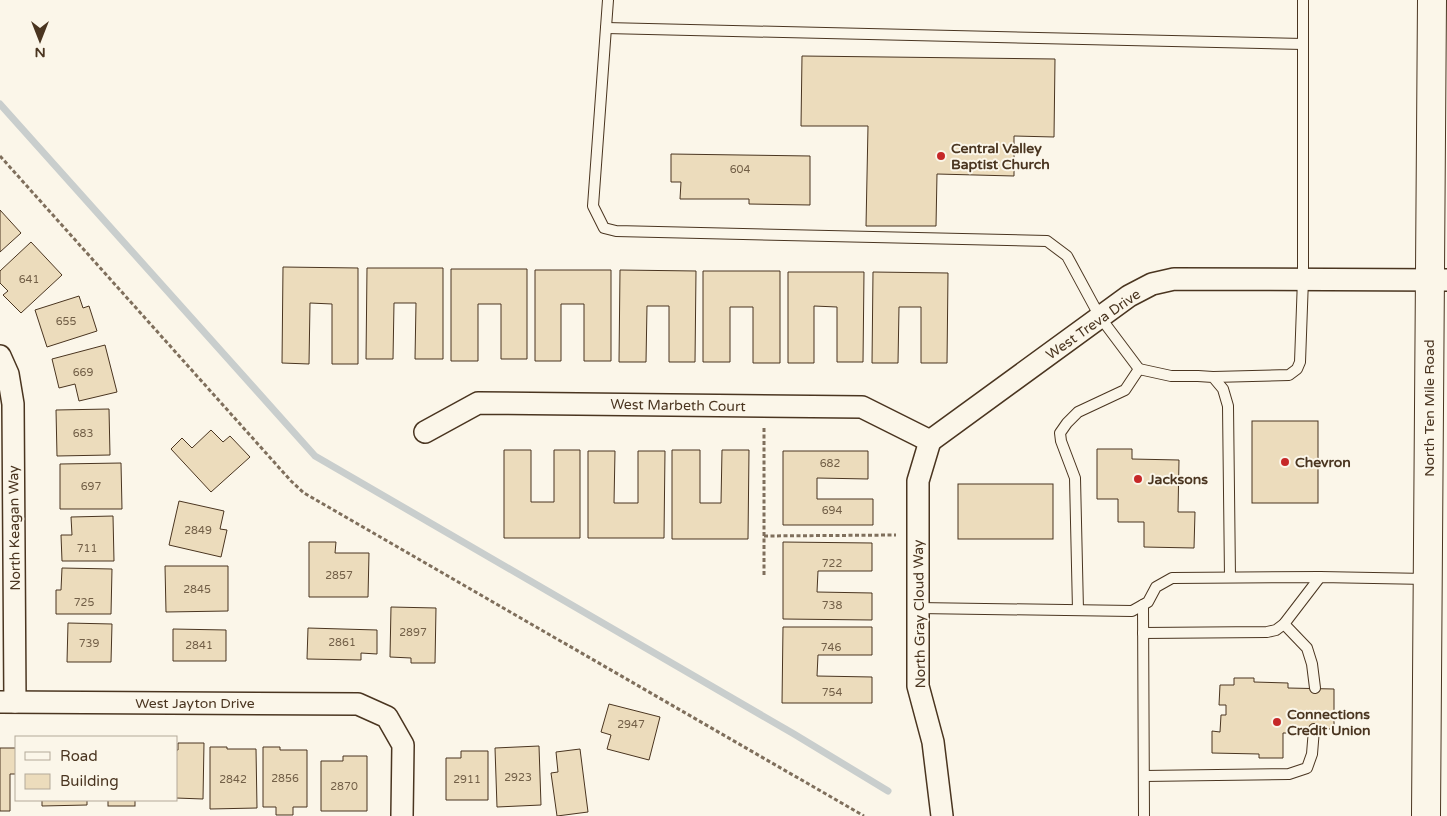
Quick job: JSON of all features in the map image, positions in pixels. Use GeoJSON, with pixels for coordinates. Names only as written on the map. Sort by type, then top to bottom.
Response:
{"type":"FeatureCollection","features":[{"type":"Feature","properties":{"kind":"main road","name":"North Ten Mile Road"},"geometry":{"type":"LineString","coordinates":[[1426,816],[1427,579],[1438,280],[1432,0]]}},
{"type":"Feature","properties":{"kind":"street","name":"West Treva Drive"},"geometry":{"type":"LineString","coordinates":[[930,441],[1100,317],[1130,296],[1152,284],[1174,279],[1438,280]]}},
{"type":"Feature","properties":{"kind":"street","name":"North Keagan Way"},"geometry":{"type":"LineString","coordinates":[[0,356],[8,374],[13,404],[8,702]]}},
{"type":"Feature","properties":{"kind":"street","name":"West Marbeth Court"},"geometry":{"type":"LineString","coordinates":[[425,432],[478,403],[862,407],[930,441]]}},
{"type":"Feature","properties":{"kind":"street","name":"North Gray Cloud Way"},"geometry":{"type":"LineString","coordinates":[[930,441],[918,481],[918,686],[933,742],[942,816]]}},
{"type":"Feature","properties":{"kind":"street","name":"West Jayton Drive"},"geometry":{"type":"LineString","coordinates":[[8,702],[358,704],[387,717],[403,745],[402,816]]}},
{"type":"Feature","properties":{"kind":"lane"},"geometry":{"type":"LineString","coordinates":[[608,0],[593,206],[604,228],[616,232],[1047,241],[1067,256],[1100,317],[1139,369],[1171,376],[1213,377],[1289,375],[1297,369],[1300,362],[1303,279],[1303,0]]}},
{"type":"Feature","properties":{"kind":"lane"},"geometry":{"type":"LineString","coordinates":[[606,28],[1303,44]]}},
{"type":"Feature","properties":{"kind":"lane"},"geometry":{"type":"LineString","coordinates":[[1078,610],[1076,478],[1061,441],[1060,433],[1066,423],[1078,412],[1125,390],[1139,369]]}},
{"type":"Feature","properties":{"kind":"lane"},"geometry":{"type":"LineString","coordinates":[[1213,377],[1223,389],[1228,406],[1230,577]]}},
{"type":"Feature","properties":{"kind":"lane"},"geometry":{"type":"LineString","coordinates":[[1143,633],[1267,632],[1276,630],[1284,624],[1320,577]]}},
{"type":"Feature","properties":{"kind":"lane"},"geometry":{"type":"LineString","coordinates":[[918,608],[1132,611],[1148,602],[1156,588],[1172,578],[1320,577],[1427,579]]}},
{"type":"Feature","properties":{"kind":"lane"},"geometry":{"type":"LineString","coordinates":[[1143,606],[1144,816]]}},
{"type":"Feature","properties":{"kind":"lane"},"geometry":{"type":"LineString","coordinates":[[1284,624],[1306,648],[1312,664],[1315,688]]}},
{"type":"Feature","properties":{"kind":"lane"},"geometry":{"type":"LineString","coordinates":[[1144,776],[1289,774],[1306,768],[1312,754],[1314,729]]}},
{"type":"Feature","properties":{"kind":"path"},"geometry":{"type":"LineString","coordinates":[[0,156],[291,481],[304,493],[864,816]]}},
{"type":"Feature","properties":{"kind":"path"},"geometry":{"type":"LineString","coordinates":[[764,406],[764,577]]}},
{"type":"Feature","properties":{"kind":"path"},"geometry":{"type":"LineString","coordinates":[[764,536],[918,535]]}},
{"type":"Feature","properties":{"kind":"building","name":"Central Valley Baptist Church"},"geometry":{"type":"Polygon","coordinates":[[[802,56],[1055,59],[1054,137],[1014,136],[1014,176],[937,174],[936,226],[866,226],[868,126],[801,126],[802,56]]]}},
{"type":"Feature","properties":{"kind":"building"},"geometry":{"type":"Polygon","coordinates":[[[671,154],[810,156],[810,205],[749,204],[749,199],[680,199],[681,182],[671,182],[671,154]]]}},
{"type":"Feature","properties":{"kind":"building"},"geometry":{"type":"Polygon","coordinates":[[[0,210],[21,233],[0,252],[0,210]]]}},
{"type":"Feature","properties":{"kind":"building"},"geometry":{"type":"Polygon","coordinates":[[[31,242],[62,275],[21,313],[3,295],[8,291],[0,283],[0,271],[31,242]]]}},
{"type":"Feature","properties":{"kind":"building"},"geometry":{"type":"Polygon","coordinates":[[[283,267],[358,268],[358,364],[332,364],[332,304],[310,303],[309,364],[282,363],[283,267]]]}},
{"type":"Feature","properties":{"kind":"building"},"geometry":{"type":"Polygon","coordinates":[[[367,268],[443,268],[443,359],[415,359],[416,303],[394,303],[393,359],[366,359],[367,268]]]}},
{"type":"Feature","properties":{"kind":"building"},"geometry":{"type":"Polygon","coordinates":[[[451,269],[527,269],[527,359],[501,359],[501,304],[478,304],[478,361],[451,361],[451,269]]]}},
{"type":"Feature","properties":{"kind":"building"},"geometry":{"type":"Polygon","coordinates":[[[535,270],[611,270],[611,361],[584,361],[584,304],[561,304],[561,361],[535,361],[535,270]]]}},
{"type":"Feature","properties":{"kind":"building"},"geometry":{"type":"Polygon","coordinates":[[[620,270],[696,271],[695,362],[669,362],[669,306],[647,306],[646,362],[619,362],[620,270]]]}},
{"type":"Feature","properties":{"kind":"building"},"geometry":{"type":"Polygon","coordinates":[[[703,271],[780,271],[780,363],[753,363],[753,307],[730,307],[730,362],[703,362],[703,271]]]}},
{"type":"Feature","properties":{"kind":"building"},"geometry":{"type":"Polygon","coordinates":[[[788,272],[864,272],[863,362],[837,362],[837,307],[814,306],[814,363],[788,363],[788,272]]]}},
{"type":"Feature","properties":{"kind":"building"},"geometry":{"type":"Polygon","coordinates":[[[873,272],[948,273],[947,363],[921,363],[921,307],[899,307],[898,363],[872,363],[873,272]]]}},
{"type":"Feature","properties":{"kind":"building"},"geometry":{"type":"Polygon","coordinates":[[[79,296],[83,308],[89,306],[97,331],[47,347],[35,310],[79,296]]]}},
{"type":"Feature","properties":{"kind":"building"},"geometry":{"type":"Polygon","coordinates":[[[105,345],[117,392],[79,401],[75,384],[59,388],[52,359],[105,345]]]}},
{"type":"Feature","properties":{"kind":"building"},"geometry":{"type":"Polygon","coordinates":[[[109,409],[110,455],[57,456],[56,410],[109,409]]]}},
{"type":"Feature","properties":{"kind":"building","name":"Chevron"},"geometry":{"type":"Polygon","coordinates":[[[1252,421],[1318,421],[1318,503],[1252,503],[1252,421]]]}},
{"type":"Feature","properties":{"kind":"building"},"geometry":{"type":"Polygon","coordinates":[[[211,430],[223,442],[230,436],[250,457],[211,492],[171,449],[182,438],[192,448],[211,430]]]}},
{"type":"Feature","properties":{"kind":"building","name":"Jacksons"},"geometry":{"type":"Polygon","coordinates":[[[1097,449],[1132,449],[1132,459],[1179,460],[1178,512],[1195,512],[1194,548],[1144,547],[1144,522],[1118,522],[1118,499],[1097,499],[1097,449]]]}},
{"type":"Feature","properties":{"kind":"building"},"geometry":{"type":"Polygon","coordinates":[[[504,450],[531,450],[531,502],[554,502],[554,450],[580,450],[580,538],[504,538],[504,450]]]}},
{"type":"Feature","properties":{"kind":"building"},"geometry":{"type":"Polygon","coordinates":[[[672,450],[700,450],[700,503],[721,503],[722,450],[749,450],[748,539],[672,539],[672,450]]]}},
{"type":"Feature","properties":{"kind":"building"},"geometry":{"type":"Polygon","coordinates":[[[588,451],[615,451],[614,503],[638,503],[638,451],[665,451],[664,538],[588,538],[588,451]]]}},
{"type":"Feature","properties":{"kind":"building"},"geometry":{"type":"Polygon","coordinates":[[[783,451],[868,451],[868,479],[817,478],[817,499],[873,499],[873,525],[783,525],[783,451]]]}},
{"type":"Feature","properties":{"kind":"building"},"geometry":{"type":"Polygon","coordinates":[[[121,463],[122,509],[60,509],[60,464],[121,463]]]}},
{"type":"Feature","properties":{"kind":"building"},"geometry":{"type":"Polygon","coordinates":[[[958,484],[1053,484],[1053,539],[958,539],[958,484]]]}},
{"type":"Feature","properties":{"kind":"building"},"geometry":{"type":"Polygon","coordinates":[[[179,501],[224,511],[220,529],[227,530],[221,557],[169,545],[179,501]]]}},
{"type":"Feature","properties":{"kind":"building"},"geometry":{"type":"Polygon","coordinates":[[[113,516],[114,561],[62,561],[61,535],[72,535],[71,517],[113,516]]]}},
{"type":"Feature","properties":{"kind":"building"},"geometry":{"type":"Polygon","coordinates":[[[309,542],[336,542],[335,553],[369,553],[368,597],[309,597],[309,542]]]}},
{"type":"Feature","properties":{"kind":"building"},"geometry":{"type":"Polygon","coordinates":[[[783,542],[872,543],[872,571],[818,571],[817,592],[872,593],[872,620],[783,619],[783,542]]]}},
{"type":"Feature","properties":{"kind":"building"},"geometry":{"type":"Polygon","coordinates":[[[165,566],[228,566],[228,611],[166,612],[165,566]]]}},
{"type":"Feature","properties":{"kind":"building"},"geometry":{"type":"Polygon","coordinates":[[[62,568],[112,569],[111,614],[56,614],[56,590],[61,590],[62,568]]]}},
{"type":"Feature","properties":{"kind":"building"},"geometry":{"type":"Polygon","coordinates":[[[391,607],[436,608],[435,663],[411,663],[411,658],[390,657],[391,607]]]}},
{"type":"Feature","properties":{"kind":"building"},"geometry":{"type":"Polygon","coordinates":[[[68,623],[112,624],[111,662],[67,662],[68,623]]]}},
{"type":"Feature","properties":{"kind":"building"},"geometry":{"type":"Polygon","coordinates":[[[783,627],[872,627],[872,655],[818,655],[817,676],[872,677],[872,703],[782,703],[783,627]]]}},
{"type":"Feature","properties":{"kind":"building"},"geometry":{"type":"Polygon","coordinates":[[[308,628],[377,630],[377,654],[361,653],[361,660],[307,659],[308,628]]]}},
{"type":"Feature","properties":{"kind":"building"},"geometry":{"type":"Polygon","coordinates":[[[173,629],[226,630],[226,661],[173,661],[173,629]]]}},
{"type":"Feature","properties":{"kind":"building","name":"Connections Credit Union"},"geometry":{"type":"Polygon","coordinates":[[[1234,678],[1254,678],[1254,682],[1288,683],[1288,688],[1334,689],[1334,729],[1288,728],[1288,733],[1283,733],[1283,758],[1259,758],[1259,754],[1212,753],[1212,731],[1220,732],[1221,715],[1226,715],[1226,705],[1219,705],[1220,685],[1234,685],[1234,678]]]}},
{"type":"Feature","properties":{"kind":"building"},"geometry":{"type":"Polygon","coordinates":[[[609,704],[660,717],[649,760],[607,749],[611,735],[601,732],[609,704]]]}},
{"type":"Feature","properties":{"kind":"building"},"geometry":{"type":"Polygon","coordinates":[[[178,743],[204,743],[203,799],[178,798],[178,743]]]}},
{"type":"Feature","properties":{"kind":"building"},"geometry":{"type":"Polygon","coordinates":[[[539,746],[541,805],[497,807],[495,748],[539,746]]]}},
{"type":"Feature","properties":{"kind":"building"},"geometry":{"type":"Polygon","coordinates":[[[210,747],[256,749],[257,808],[210,809],[210,747]]]}},
{"type":"Feature","properties":{"kind":"building"},"geometry":{"type":"Polygon","coordinates":[[[263,747],[280,747],[280,750],[307,750],[307,807],[293,807],[293,815],[276,815],[276,807],[263,807],[263,747]]]}},
{"type":"Feature","properties":{"kind":"building"},"geometry":{"type":"Polygon","coordinates":[[[0,748],[15,748],[15,774],[10,774],[10,811],[0,811],[0,748]]]}},
{"type":"Feature","properties":{"kind":"building"},"geometry":{"type":"Polygon","coordinates":[[[580,749],[588,812],[557,816],[551,773],[558,772],[556,752],[580,749]]]}},
{"type":"Feature","properties":{"kind":"building"},"geometry":{"type":"Polygon","coordinates":[[[461,751],[488,751],[488,800],[446,800],[446,758],[461,758],[461,751]]]}},
{"type":"Feature","properties":{"kind":"building"},"geometry":{"type":"Polygon","coordinates":[[[343,756],[367,756],[367,811],[321,811],[321,761],[343,761],[343,756]]]}},
{"type":"Feature","properties":{"kind":"building"},"geometry":{"type":"Polygon","coordinates":[[[42,801],[87,801],[87,805],[42,806],[42,801]]]}},
{"type":"Feature","properties":{"kind":"building"},"geometry":{"type":"Polygon","coordinates":[[[108,801],[135,801],[135,806],[108,806],[108,801]]]}},
{"type":"Feature","properties":{"kind":"waterway"},"geometry":{"type":"LineString","coordinates":[[0,104],[315,456],[794,734],[888,791]]}},
{"type":"Feature","properties":{"kind":"place","name":"Central Valley Baptist Church"},"geometry":{"type":"Point","coordinates":[941,156]}},
{"type":"Feature","properties":{"kind":"place","name":"Chevron"},"geometry":{"type":"Point","coordinates":[1285,462]}},
{"type":"Feature","properties":{"kind":"place","name":"Jacksons"},"geometry":{"type":"Point","coordinates":[1138,479]}},
{"type":"Feature","properties":{"kind":"place","name":"Connections Credit Union"},"geometry":{"type":"Point","coordinates":[1277,722]}}]}
